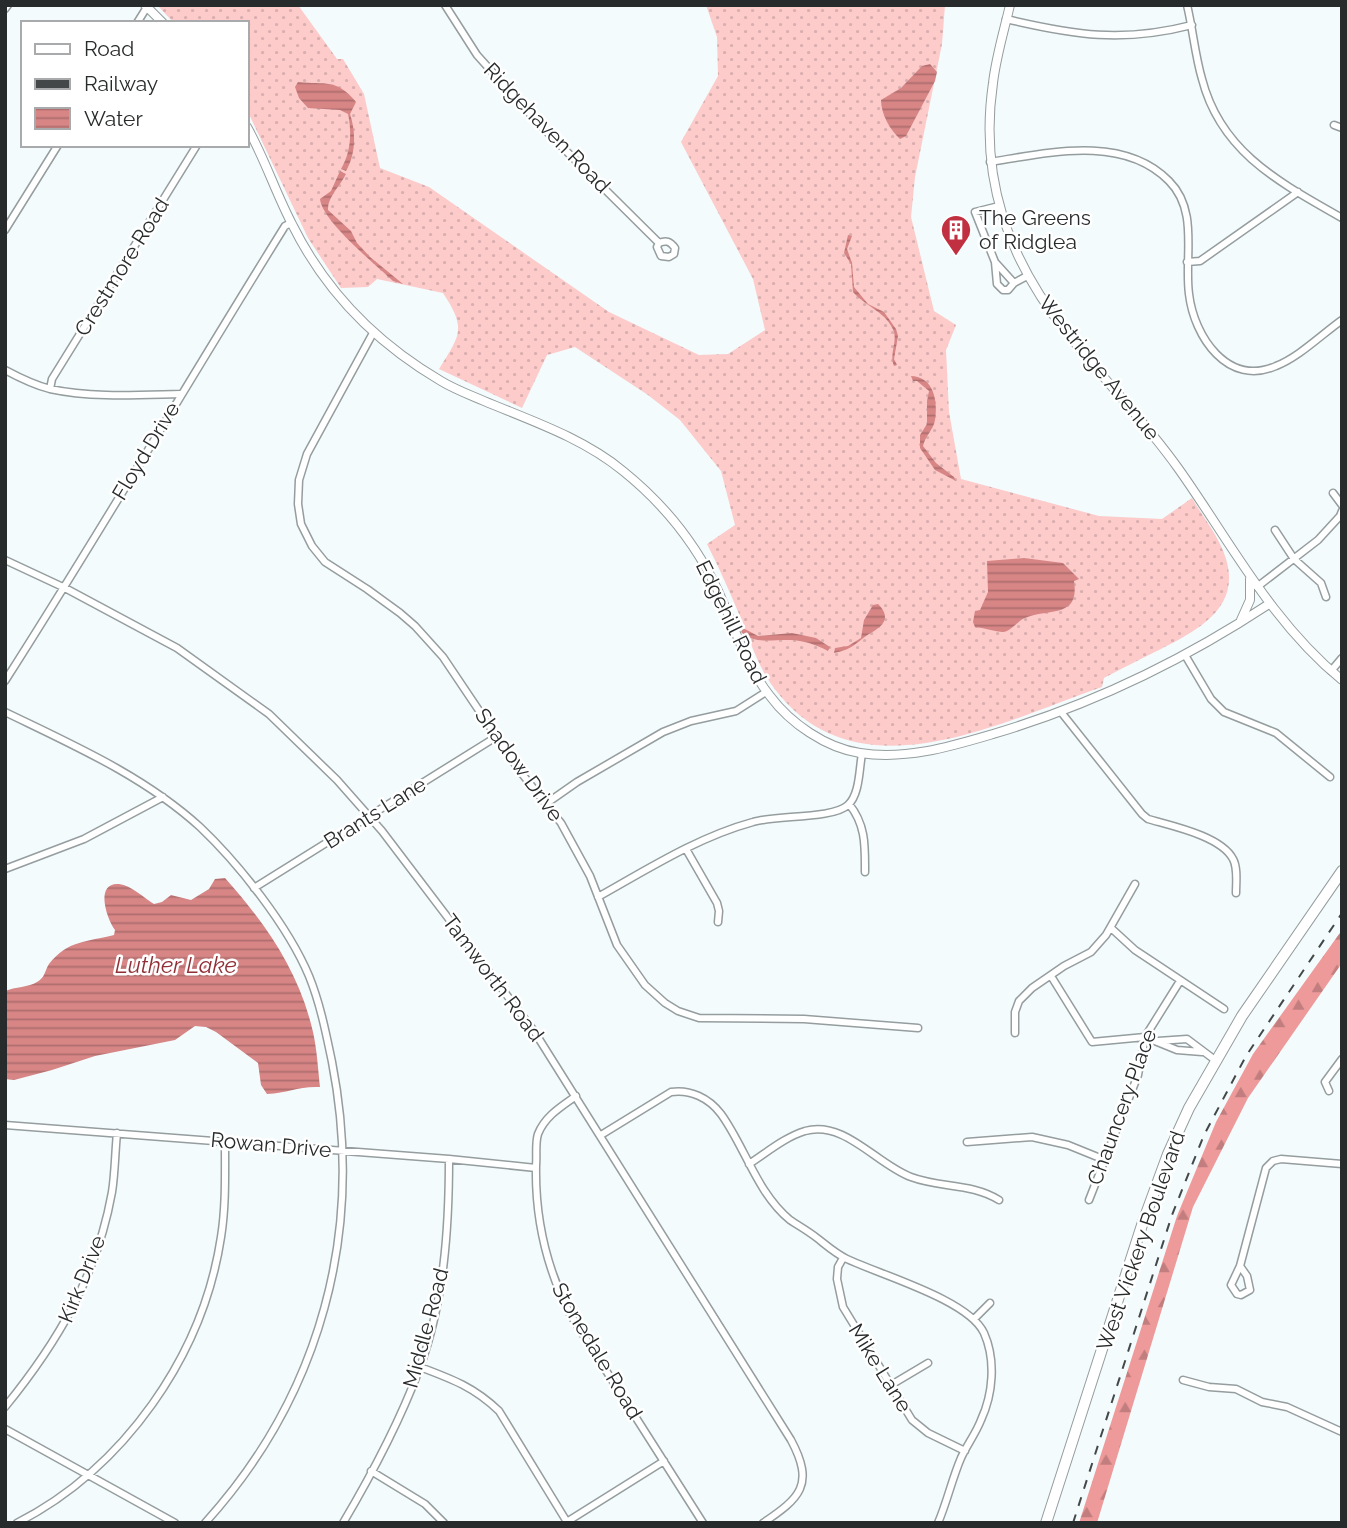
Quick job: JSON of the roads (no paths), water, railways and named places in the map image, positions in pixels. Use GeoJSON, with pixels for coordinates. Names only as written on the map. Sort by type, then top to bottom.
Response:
{"type":"FeatureCollection","features":[{"type":"Feature","properties":{"kind":"main road","name":"West Vickery Boulevard"},"geometry":{"type":"LineString","coordinates":[[1046,1523],[1157,1184],[1189,1108],[1242,1016],[1342,871]]}},
{"type":"Feature","properties":{"kind":"street","name":"Ridgehaven Road"},"geometry":{"type":"LineString","coordinates":[[445,5],[467,42],[486,65],[540,125],[659,243]]}},
{"type":"Feature","properties":{"kind":"street","name":"Westridge Avenue"},"geometry":{"type":"LineString","coordinates":[[1010,5],[993,81],[990,162],[999,206],[1011,242],[1027,276],[1068,334],[1169,455],[1269,604],[1305,647],[1342,680]]}},
{"type":"Feature","properties":{"kind":"street"},"geometry":{"type":"LineString","coordinates":[[1187,5],[1207,96],[1230,136],[1261,169],[1342,218]]}},
{"type":"Feature","properties":{"kind":"street"},"geometry":{"type":"LineString","coordinates":[[146,6],[161,21]]}},
{"type":"Feature","properties":{"kind":"street"},"geometry":{"type":"LineString","coordinates":[[1006,19],[1063,33],[1117,37],[1160,33],[1192,25]]}},
{"type":"Feature","properties":{"kind":"street"},"geometry":{"type":"LineString","coordinates":[[1334,125],[1342,128]]}},
{"type":"Feature","properties":{"kind":"street","name":"Edgehill Road"},"geometry":{"type":"LineString","coordinates":[[248,130],[307,255],[373,333],[442,382],[601,454],[654,497],[708,569],[745,654],[766,692],[789,717],[831,744],[862,754],[898,755],[927,752],[1027,724],[1061,712],[1185,655],[1269,604]]}},
{"type":"Feature","properties":{"kind":"street"},"geometry":{"type":"LineString","coordinates":[[5,230],[57,147]]}},
{"type":"Feature","properties":{"kind":"street","name":"Crestmore Road"},"geometry":{"type":"LineString","coordinates":[[50,389],[52,379],[196,147]]}},
{"type":"Feature","properties":{"kind":"street"},"geometry":{"type":"LineString","coordinates":[[990,162],[1079,150],[1121,156],[1154,169],[1170,182],[1181,198],[1187,214],[1189,296],[1206,342],[1218,358],[1242,370],[1263,371],[1279,365],[1342,320]]}},
{"type":"Feature","properties":{"kind":"street"},"geometry":{"type":"LineString","coordinates":[[1187,262],[1200,261],[1298,192]]}},
{"type":"Feature","properties":{"kind":"street"},"geometry":{"type":"LineString","coordinates":[[999,206],[975,212],[995,262],[997,284],[1003,290],[1009,290],[1014,283],[1027,276]]}},
{"type":"Feature","properties":{"kind":"street","name":"Floyd Drive"},"geometry":{"type":"LineString","coordinates":[[5,681],[65,588],[180,394],[285,226],[291,223]]}},
{"type":"Feature","properties":{"kind":"street"},"geometry":{"type":"LineString","coordinates":[[995,262],[1014,283]]}},
{"type":"Feature","properties":{"kind":"street"},"geometry":{"type":"LineString","coordinates":[[997,276],[1004,272]]}},
{"type":"Feature","properties":{"kind":"street","name":"Shadow Drive"},"geometry":{"type":"LineString","coordinates":[[373,333],[307,454],[299,480],[301,524],[312,546],[325,562],[400,613],[429,641],[461,682],[496,737],[547,803],[577,849],[625,959],[654,995],[678,1011],[699,1018],[804,1019],[918,1028]]}},
{"type":"Feature","properties":{"kind":"street"},"geometry":{"type":"LineString","coordinates":[[5,370],[50,389],[134,395],[180,394]]}},
{"type":"Feature","properties":{"kind":"street"},"geometry":{"type":"LineString","coordinates":[[1333,493],[1342,505]]}},
{"type":"Feature","properties":{"kind":"street"},"geometry":{"type":"LineString","coordinates":[[1257,587],[1318,540],[1341,514]]}},
{"type":"Feature","properties":{"kind":"street"},"geometry":{"type":"LineString","coordinates":[[1275,530],[1294,559],[1321,583],[1326,597]]}},
{"type":"Feature","properties":{"kind":"street","name":"Tamworth Road"},"geometry":{"type":"LineString","coordinates":[[5,560],[65,588],[177,648],[269,714],[321,763],[369,816],[534,1031],[797,1452],[803,1473],[799,1491],[789,1505],[762,1523]]}},
{"type":"Feature","properties":{"kind":"street"},"geometry":{"type":"LineString","coordinates":[[1238,624],[1250,600],[1249,576]]}},
{"type":"Feature","properties":{"kind":"street"},"geometry":{"type":"LineString","coordinates":[[1185,655],[1211,699],[1224,712],[1276,733],[1330,777]]}},
{"type":"Feature","properties":{"kind":"street"},"geometry":{"type":"LineString","coordinates":[[1331,671],[1342,658]]}},
{"type":"Feature","properties":{"kind":"street"},"geometry":{"type":"LineString","coordinates":[[547,803],[576,782],[663,732],[691,721],[736,711],[766,692]]}},
{"type":"Feature","properties":{"kind":"street"},"geometry":{"type":"LineString","coordinates":[[5,712],[133,777],[163,797],[214,841],[254,888],[296,952],[316,997],[338,1091],[343,1151],[344,1188],[336,1256],[315,1340],[305,1366],[266,1443],[226,1500],[205,1523]]}},
{"type":"Feature","properties":{"kind":"street"},"geometry":{"type":"LineString","coordinates":[[1061,712],[1142,814],[1148,819],[1203,837],[1225,849],[1235,863],[1236,893]]}},
{"type":"Feature","properties":{"kind":"street","name":"Brants Lane"},"geometry":{"type":"LineString","coordinates":[[254,888],[496,737]]}},
{"type":"Feature","properties":{"kind":"street"},"geometry":{"type":"LineString","coordinates":[[598,897],[711,835],[756,821],[830,813],[849,804],[855,794],[862,754]]}},
{"type":"Feature","properties":{"kind":"street"},"geometry":{"type":"LineString","coordinates":[[5,869],[84,839],[163,797]]}},
{"type":"Feature","properties":{"kind":"street"},"geometry":{"type":"LineString","coordinates":[[849,804],[858,814],[862,826],[865,872]]}},
{"type":"Feature","properties":{"kind":"street"},"geometry":{"type":"LineString","coordinates":[[686,849],[718,903],[718,922]]}},
{"type":"Feature","properties":{"kind":"street"},"geometry":{"type":"LineString","coordinates":[[1015,1033],[1015,1012],[1019,1001],[1031,988],[1091,952],[1111,928],[1135,884]]}},
{"type":"Feature","properties":{"kind":"street"},"geometry":{"type":"LineString","coordinates":[[1111,928],[1135,950],[1224,1009]]}},
{"type":"Feature","properties":{"kind":"street"},"geometry":{"type":"LineString","coordinates":[[1051,976],[1092,1042],[1144,1037],[1177,1050],[1202,1052]]}},
{"type":"Feature","properties":{"kind":"street","name":"Chauncery Place"},"geometry":{"type":"LineString","coordinates":[[1089,1200],[1138,1075],[1144,1037],[1180,981]]}},
{"type":"Feature","properties":{"kind":"street"},"geometry":{"type":"LineString","coordinates":[[1157,1041],[1184,1038],[1215,1060]]}},
{"type":"Feature","properties":{"kind":"street"},"geometry":{"type":"LineString","coordinates":[[1329,1091],[1325,1082],[1342,1059]]}},
{"type":"Feature","properties":{"kind":"street"},"geometry":{"type":"LineString","coordinates":[[601,1136],[671,1092],[687,1091],[701,1097],[721,1113],[749,1164],[788,1219],[843,1258],[953,1304],[975,1318],[989,1346],[991,1382],[982,1420],[965,1451],[938,1523]]}},
{"type":"Feature","properties":{"kind":"street","name":"Stonedale Road"},"geometry":{"type":"LineString","coordinates":[[576,1096],[545,1121],[537,1136],[538,1218],[544,1247],[561,1297],[703,1523]]}},
{"type":"Feature","properties":{"kind":"street","name":"Rowan Drive"},"geometry":{"type":"LineString","coordinates":[[5,1125],[536,1168]]}},
{"type":"Feature","properties":{"kind":"street"},"geometry":{"type":"LineString","coordinates":[[749,1164],[804,1132],[830,1130],[842,1134],[909,1177],[933,1184],[985,1191],[999,1200]]}},
{"type":"Feature","properties":{"kind":"street","name":"Kirk Drive"},"geometry":{"type":"LineString","coordinates":[[5,1407],[50,1349],[65,1325],[79,1293],[99,1243],[108,1205],[117,1133]]}},
{"type":"Feature","properties":{"kind":"street"},"geometry":{"type":"LineString","coordinates":[[968,1142],[1032,1137],[1068,1145],[1105,1160]]}},
{"type":"Feature","properties":{"kind":"street"},"geometry":{"type":"LineString","coordinates":[[18,1523],[66,1494],[87,1475],[152,1405],[180,1360],[197,1323],[221,1240],[225,1142]]}},
{"type":"Feature","properties":{"kind":"street","name":"Middle Road"},"geometry":{"type":"LineString","coordinates":[[343,1523],[384,1449],[420,1367],[437,1303],[444,1263],[449,1159]]}},
{"type":"Feature","properties":{"kind":"street"},"geometry":{"type":"LineString","coordinates":[[1240,1266],[1266,1168],[1273,1161],[1281,1159],[1342,1164]]}},
{"type":"Feature","properties":{"kind":"street","name":"Mike Lane"},"geometry":{"type":"LineString","coordinates":[[843,1258],[838,1267],[837,1279],[843,1307],[891,1385],[917,1426],[965,1451]]}},
{"type":"Feature","properties":{"kind":"street"},"geometry":{"type":"LineString","coordinates":[[975,1318],[990,1303]]}},
{"type":"Feature","properties":{"kind":"street"},"geometry":{"type":"LineString","coordinates":[[891,1385],[928,1363]]}},
{"type":"Feature","properties":{"kind":"street"},"geometry":{"type":"LineString","coordinates":[[420,1367],[464,1384],[484,1396],[499,1411],[566,1522],[664,1461]]}},
{"type":"Feature","properties":{"kind":"street"},"geometry":{"type":"LineString","coordinates":[[1183,1380],[1209,1387],[1236,1389],[1262,1402],[1287,1407],[1342,1432]]}},
{"type":"Feature","properties":{"kind":"street"},"geometry":{"type":"LineString","coordinates":[[5,1429],[175,1523]]}},
{"type":"Feature","properties":{"kind":"street"},"geometry":{"type":"LineString","coordinates":[[371,1471],[417,1499],[444,1523]]}},
{"type":"Feature","properties":{"kind":"water"},"geometry":{"type":"Polygon","coordinates":[[[930,64],[937,72],[935,81],[906,136],[900,139],[887,121],[881,100],[901,88],[922,66],[930,64]]]}},
{"type":"Feature","properties":{"kind":"water"},"geometry":{"type":"Polygon","coordinates":[[[298,82],[336,86],[356,102],[350,114],[354,143],[346,171],[341,169],[350,142],[348,114],[340,110],[308,108],[299,98],[295,87],[298,82]]]}},
{"type":"Feature","properties":{"kind":"water"},"geometry":{"type":"Polygon","coordinates":[[[340,171],[346,174],[332,196],[328,210],[351,231],[357,243],[370,257],[403,284],[393,281],[363,253],[339,230],[323,208],[320,199],[331,191],[340,171]]]}},
{"type":"Feature","properties":{"kind":"water"},"geometry":{"type":"Polygon","coordinates":[[[848,235],[852,236],[847,249],[852,263],[854,287],[868,304],[884,312],[896,329],[898,336],[894,359],[897,365],[894,366],[893,362],[895,336],[891,325],[853,292],[851,264],[844,253],[848,235]]]}},
{"type":"Feature","properties":{"kind":"water"},"geometry":{"type":"Polygon","coordinates":[[[911,376],[925,381],[935,398],[934,423],[923,446],[936,463],[956,481],[935,470],[920,448],[920,435],[927,424],[929,391],[917,381],[913,381],[911,376]]]}},
{"type":"Feature","properties":{"kind":"water"},"geometry":{"type":"Polygon","coordinates":[[[1024,558],[1063,563],[1079,579],[1074,581],[1075,593],[1072,601],[1060,610],[1025,618],[1005,632],[975,627],[975,611],[980,610],[988,592],[987,561],[1024,558]]]}},
{"type":"Feature","properties":{"kind":"water"},"geometry":{"type":"Polygon","coordinates":[[[878,604],[885,614],[884,622],[850,648],[834,653],[835,648],[848,646],[861,638],[864,620],[873,605],[878,604]]]}},
{"type":"Feature","properties":{"kind":"water"},"geometry":{"type":"Polygon","coordinates":[[[743,628],[758,636],[792,633],[816,638],[830,647],[828,651],[800,641],[752,639],[741,632],[743,628]]]}},
{"type":"Feature","properties":{"kind":"water","name":"Luther Lake"},"geometry":{"type":"Polygon","coordinates":[[[225,878],[267,931],[290,969],[313,1032],[320,1087],[267,1094],[261,1085],[258,1063],[216,1032],[195,1026],[175,1040],[95,1056],[14,1080],[5,1079],[5,991],[40,980],[49,964],[63,950],[114,935],[115,930],[105,902],[107,889],[111,885],[124,885],[154,904],[171,895],[191,900],[209,889],[215,879],[225,878]]]}},
{"type":"Feature","properties":{"kind":"railway"},"geometry":{"type":"LineString","coordinates":[[1073,1523],[1172,1215],[1204,1135],[1246,1056],[1342,913]]}},
{"type":"Feature","properties":{"kind":"place","name":"The Greens of Ridglea"},"geometry":{"type":"Point","coordinates":[956,257]}}]}
